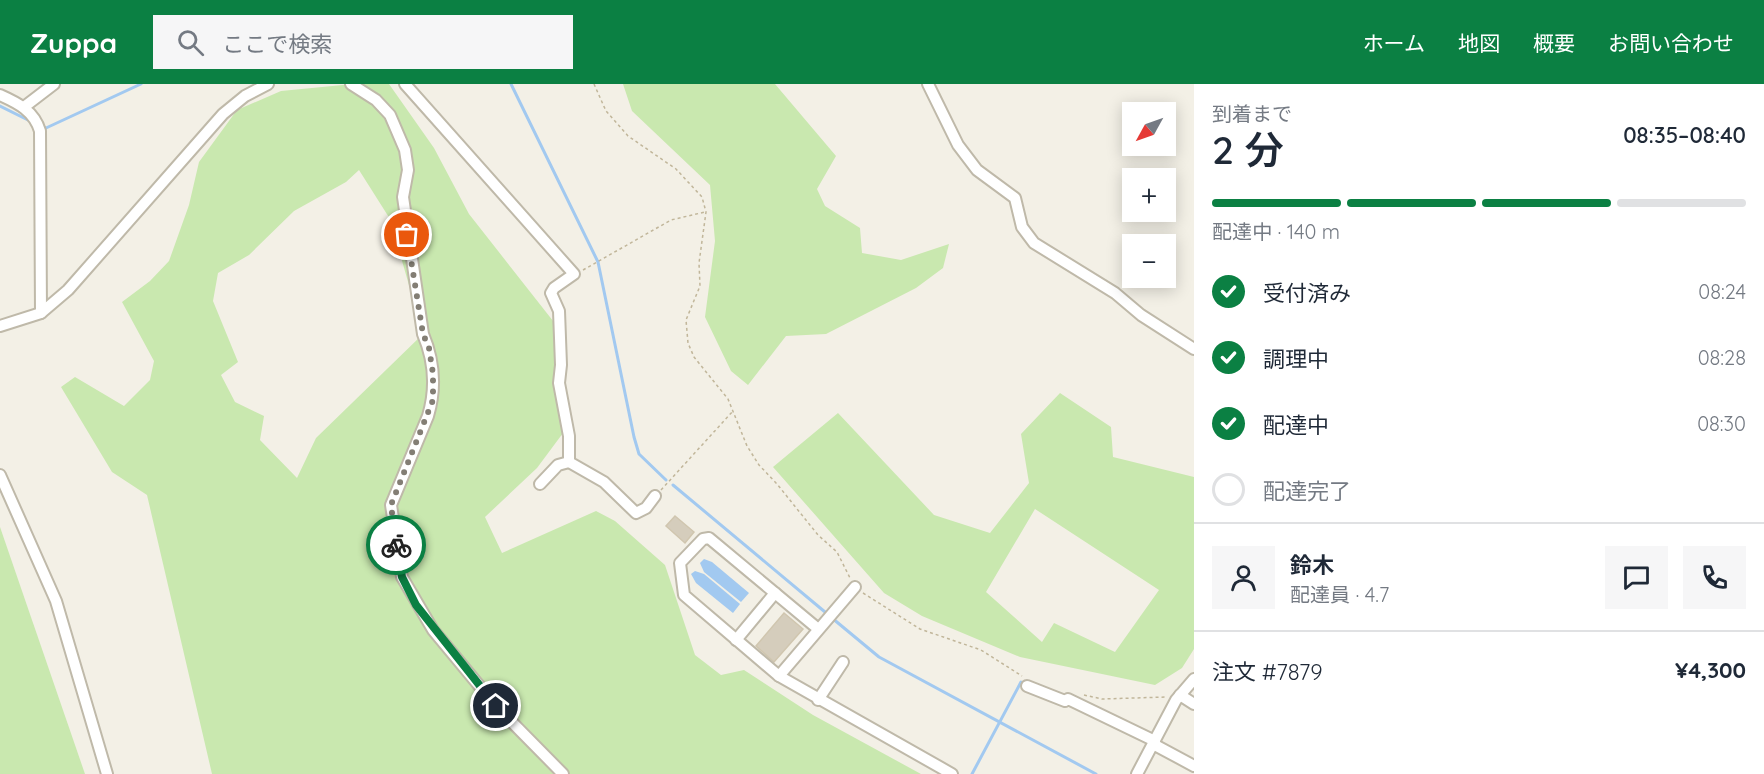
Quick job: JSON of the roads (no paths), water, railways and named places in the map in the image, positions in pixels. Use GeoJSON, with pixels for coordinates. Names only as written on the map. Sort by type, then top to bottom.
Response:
{"type":"FeatureCollection","features":[{"type":"Feature","properties":{"kind":"street"},"geometry":{"type":"LineString","coordinates":[[24,107],[54,84]]}},
{"type":"Feature","properties":{"kind":"street"},"geometry":{"type":"LineString","coordinates":[[351,84],[376,100],[390,116],[405,150],[408,170],[403,197],[407,235],[423,334],[429,348],[433,374],[433,400],[428,416],[391,505],[402,577],[433,630],[496,706],[563,774]]}},
{"type":"Feature","properties":{"kind":"street"},"geometry":{"type":"LineString","coordinates":[[405,84],[574,274],[554,288],[551,293],[559,311],[561,365],[559,383],[570,436],[569,462]]}},
{"type":"Feature","properties":{"kind":"street"},"geometry":{"type":"LineString","coordinates":[[928,84],[958,145],[977,170],[1015,198],[1022,227],[1034,243],[1115,293],[1141,315],[1193,343]]}},
{"type":"Feature","properties":{"kind":"street"},"geometry":{"type":"LineString","coordinates":[[0,326],[40,313],[68,290],[223,114],[261,85]]}},
{"type":"Feature","properties":{"kind":"street"},"geometry":{"type":"LineString","coordinates":[[0,95],[24,107],[38,124],[40,131],[40,313]]}},
{"type":"Feature","properties":{"kind":"street"},"geometry":{"type":"LineString","coordinates":[[540,484],[558,465],[569,462],[604,482],[636,513],[646,508],[655,496]]}},
{"type":"Feature","properties":{"kind":"street"},"geometry":{"type":"LineString","coordinates":[[0,476],[56,600],[107,774]]}},
{"type":"Feature","properties":{"kind":"street"},"geometry":{"type":"LineString","coordinates":[[817,628],[709,538],[703,538],[680,563],[684,595],[779,676],[952,774]]}},
{"type":"Feature","properties":{"kind":"street"},"geometry":{"type":"LineString","coordinates":[[779,676],[817,628],[855,587]]}},
{"type":"Feature","properties":{"kind":"street"},"geometry":{"type":"LineString","coordinates":[[736,640],[775,593]]}},
{"type":"Feature","properties":{"kind":"street"},"geometry":{"type":"LineString","coordinates":[[818,700],[843,662]]}},
{"type":"Feature","properties":{"kind":"street"},"geometry":{"type":"LineString","coordinates":[[1137,774],[1154,742],[1186,700],[1194,679]]}},
{"type":"Feature","properties":{"kind":"street"},"geometry":{"type":"LineString","coordinates":[[1026,682],[1065,701],[1068,699],[1154,742],[1194,766]]}},
{"type":"Feature","properties":{"kind":"street"},"geometry":{"type":"LineString","coordinates":[[1186,700],[1194,709]]}},
{"type":"Feature","properties":{"kind":"water"},"geometry":{"type":"Polygon","coordinates":[[[704,559],[712,562],[749,593],[741,602],[704,572],[700,563],[704,559]]]}},
{"type":"Feature","properties":{"kind":"water"},"geometry":{"type":"Polygon","coordinates":[[[695,571],[704,574],[740,604],[733,613],[696,583],[691,574],[695,571]]]}},
{"type":"Feature","properties":{"kind":"waterway"},"geometry":{"type":"LineString","coordinates":[[42,126],[46,128],[141,84]]}},
{"type":"Feature","properties":{"kind":"waterway"},"geometry":{"type":"LineString","coordinates":[[511,84],[598,262],[639,454],[666,480]]}},
{"type":"Feature","properties":{"kind":"waterway"},"geometry":{"type":"LineString","coordinates":[[0,106],[30,121]]}},
{"type":"Feature","properties":{"kind":"waterway"},"geometry":{"type":"LineString","coordinates":[[673,485],[825,612]]}},
{"type":"Feature","properties":{"kind":"waterway"},"geometry":{"type":"LineString","coordinates":[[832,618],[879,657],[1096,774]]}},
{"type":"Feature","properties":{"kind":"waterway"},"geometry":{"type":"LineString","coordinates":[[972,774],[1021,682]]}}]}
